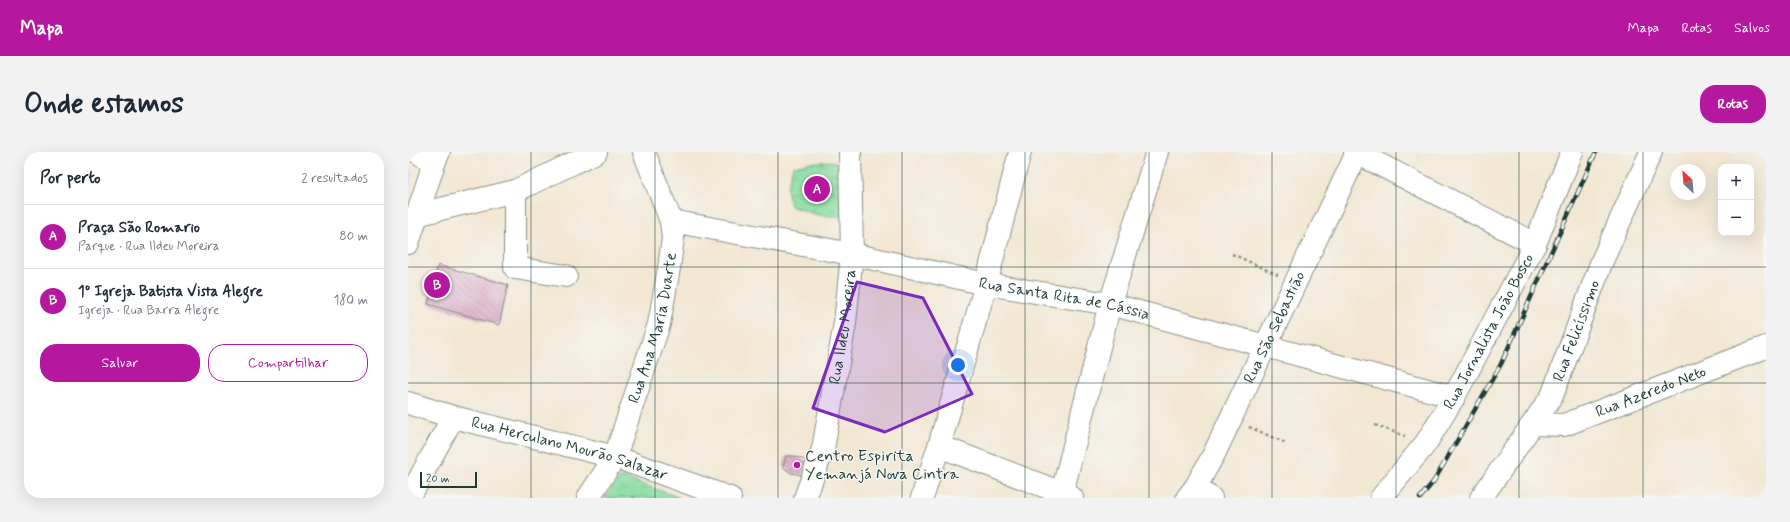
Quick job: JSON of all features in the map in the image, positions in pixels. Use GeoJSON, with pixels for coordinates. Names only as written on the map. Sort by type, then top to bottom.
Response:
{"type":"FeatureCollection","features":[{"type":"Feature","properties":{"kind":"street"},"geometry":{"type":"LineString","coordinates":[[416,215],[515,191],[596,152]]}},
{"type":"Feature","properties":{"kind":"street","name":"Rua Ana Maria Duarte"},"geometry":{"type":"LineString","coordinates":[[588,498],[615,457],[658,324],[672,246],[671,221],[644,152]]}},
{"type":"Feature","properties":{"kind":"street","name":"Rua Ildeu Moreira"},"geometry":{"type":"LineString","coordinates":[[804,498],[823,448],[845,324],[852,254],[850,152]]}},
{"type":"Feature","properties":{"kind":"street"},"geometry":{"type":"LineString","coordinates":[[922,498],[939,446],[986,284],[1020,152]]}},
{"type":"Feature","properties":{"kind":"street"},"geometry":{"type":"LineString","coordinates":[[939,446],[1067,495],[1110,304],[1157,152]]}},
{"type":"Feature","properties":{"kind":"street"},"geometry":{"type":"LineString","coordinates":[[1356,152],[1535,244]]}},
{"type":"Feature","properties":{"kind":"street","name":"Rua São Sebastião"},"geometry":{"type":"LineString","coordinates":[[1197,495],[1230,419],[1356,152]]}},
{"type":"Feature","properties":{"kind":"street","name":"Rua Jornalista João Bosco"},"geometry":{"type":"LineString","coordinates":[[1381,498],[1426,443],[1454,397],[1535,244],[1572,152]]}},
{"type":"Feature","properties":{"kind":"street","name":"Rua Felicíssimo"},"geometry":{"type":"LineString","coordinates":[[1481,498],[1552,396],[1602,261],[1651,152]]}},
{"type":"Feature","properties":{"kind":"street"},"geometry":{"type":"LineString","coordinates":[[408,243],[430,156]]}},
{"type":"Feature","properties":{"kind":"street"},"geometry":{"type":"LineString","coordinates":[[515,191],[515,268],[566,276]]}},
{"type":"Feature","properties":{"kind":"street","name":"Rua Santa Rita de Cássia"},"geometry":{"type":"LineString","coordinates":[[671,221],[852,254],[986,284],[1110,304],[1454,397]]}},
{"type":"Feature","properties":{"kind":"street","name":"Rua Azeredo Neto"},"geometry":{"type":"LineString","coordinates":[[1533,424],[1564,425],[1766,347]]}},
{"type":"Feature","properties":{"kind":"street","name":"Rua Herculano Mourão Salazar"},"geometry":{"type":"LineString","coordinates":[[408,403],[453,417],[615,457],[730,498]]}},
{"type":"Feature","properties":{"kind":"street"},"geometry":{"type":"LineString","coordinates":[[409,498],[453,417]]}},
{"type":"Feature","properties":{"kind":"path"},"geometry":{"type":"LineString","coordinates":[[1232,254],[1295,283]]}},
{"type":"Feature","properties":{"kind":"path"},"geometry":{"type":"LineString","coordinates":[[1230,419],[1286,443]]}},
{"type":"Feature","properties":{"kind":"path"},"geometry":{"type":"LineString","coordinates":[[1375,425],[1426,443]]}},
{"type":"Feature","properties":{"kind":"highlighted area"},"geometry":{"type":"Polygon","coordinates":[[[857,282],[923,298],[972,394],[885,432],[813,408],[857,282]]]}},
{"type":"Feature","properties":{"kind":"shaded area"},"geometry":{"type":"Polygon","coordinates":[[[408,168],[414,171],[408,195],[408,168]]]}},
{"type":"Feature","properties":{"kind":"green space"},"geometry":{"type":"Polygon","coordinates":[[[829,161],[847,165],[843,217],[818,215],[790,206],[787,188],[793,166],[829,161]]]}},
{"type":"Feature","properties":{"kind":"green space"},"geometry":{"type":"Polygon","coordinates":[[[621,477],[673,495],[680,498],[604,498],[621,477]]]}},
{"type":"Feature","properties":{"kind":"building"},"geometry":{"type":"Polygon","coordinates":[[[438,265],[508,285],[499,325],[428,304],[438,265]]]}},
{"type":"Feature","properties":{"kind":"building","name":"Centro Espirita Yemanjá Nova Cintra"},"geometry":{"type":"Polygon","coordinates":[[[786,456],[793,456],[809,461],[802,475],[791,473],[783,467],[786,456]]]}},
{"type":"Feature","properties":{"kind":"railway"},"geometry":{"type":"LineString","coordinates":[[1420,498],[1434,481],[1501,364],[1596,152]]}},
{"type":"Feature","properties":{"kind":"place","name":"Praça São Romario"},"geometry":{"type":"Point","coordinates":[817,189]}},
{"type":"Feature","properties":{"kind":"place","name":"1º Igreja Batista Vista Alegre"},"geometry":{"type":"Point","coordinates":[437,285]}},
{"type":"Feature","properties":{"kind":"place","name":"Centro Espirita Yemanjá Nova Cintra"},"geometry":{"type":"Point","coordinates":[797,465]}}]}
